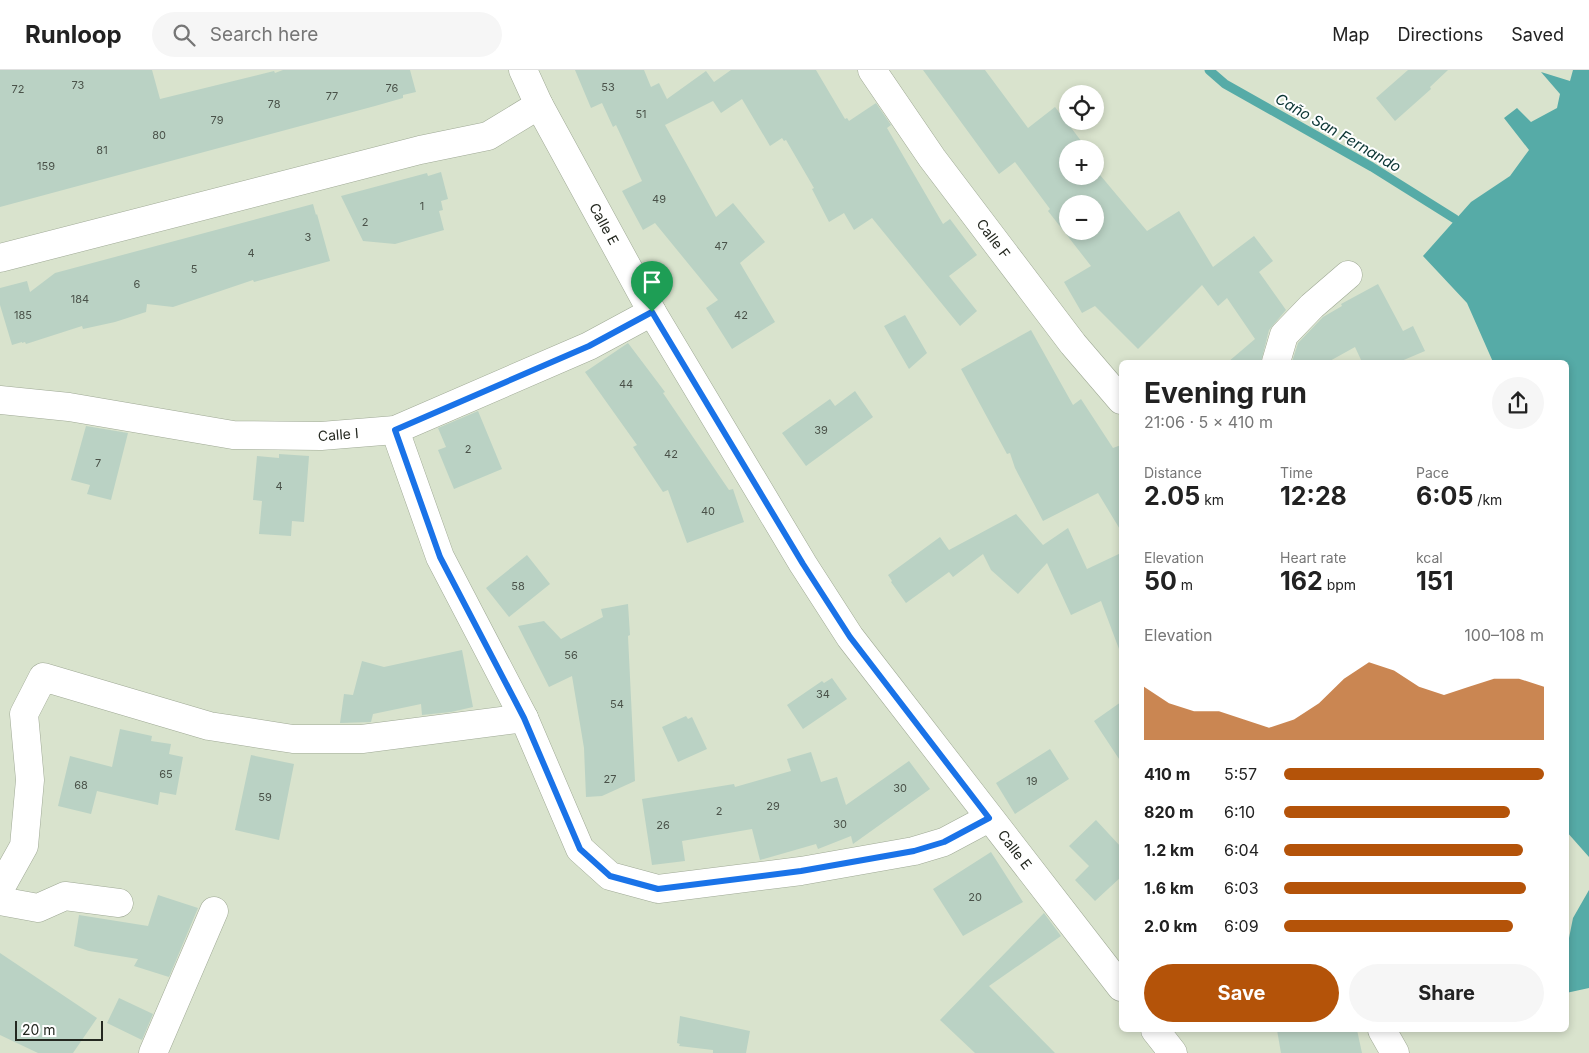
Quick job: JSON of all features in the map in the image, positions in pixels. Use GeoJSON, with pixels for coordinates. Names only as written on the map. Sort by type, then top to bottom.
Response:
{"type":"FeatureCollection","features":[{"type":"Feature","properties":{"kind":"street","name":"Calle E"},"geometry":{"type":"LineString","coordinates":[[523,70],[539,105],[652,312],[803,564],[850,637],[1119,984]]}},
{"type":"Feature","properties":{"kind":"street","name":"Calle F"},"geometry":{"type":"LineString","coordinates":[[872,70],[938,165],[1073,344],[1119,398]]}},
{"type":"Feature","properties":{"kind":"street"},"geometry":{"type":"LineString","coordinates":[[0,258],[420,150],[488,136],[539,105]]}},
{"type":"Feature","properties":{"kind":"street"},"geometry":{"type":"LineString","coordinates":[[1276,360],[1284,336],[1312,306],[1348,275]]}},
{"type":"Feature","properties":{"kind":"street","name":"Calle I"},"geometry":{"type":"LineString","coordinates":[[0,400],[68,407],[234,434],[321,436],[395,430],[589,346],[652,312]]}},
{"type":"Feature","properties":{"kind":"street"},"geometry":{"type":"LineString","coordinates":[[395,430],[440,557],[524,718],[580,849],[610,876],[658,889],[801,871],[914,851],[944,842],[989,818]]}},
{"type":"Feature","properties":{"kind":"street"},"geometry":{"type":"LineString","coordinates":[[0,889],[24,846],[30,780],[24,714],[43,677],[209,726],[293,739],[362,739],[524,718]]}},
{"type":"Feature","properties":{"kind":"street"},"geometry":{"type":"LineString","coordinates":[[0,901],[38,908],[66,896],[119,903]]}},
{"type":"Feature","properties":{"kind":"street"},"geometry":{"type":"LineString","coordinates":[[153,1053],[214,911]]}},
{"type":"Feature","properties":{"kind":"street"},"geometry":{"type":"LineString","coordinates":[[1157,1032],[1173,1053]]}},
{"type":"Feature","properties":{"kind":"street"},"geometry":{"type":"LineString","coordinates":[[1383,1032],[1395,1053]]}},
{"type":"Feature","properties":{"kind":"water"},"geometry":{"type":"Polygon","coordinates":[[[1573,70],[1589,70],[1589,857],[1569,834],[1569,360],[1492,360],[1467,303],[1423,256],[1471,202],[1510,176],[1529,150],[1504,118],[1517,108],[1531,122],[1557,108],[1560,94],[1541,72],[1570,81],[1573,70]]]}},
{"type":"Feature","properties":{"kind":"water"},"geometry":{"type":"Polygon","coordinates":[[[1589,890],[1589,988],[1569,992],[1569,938],[1573,918],[1589,890]]]}},
{"type":"Feature","properties":{"kind":"building"},"geometry":{"type":"Polygon","coordinates":[[[0,70],[152,70],[160,99],[274,71],[275,73],[283,70],[410,70],[416,92],[375,106],[0,207],[0,70]]]}},
{"type":"Feature","properties":{"kind":"building"},"geometry":{"type":"Polygon","coordinates":[[[575,70],[644,70],[651,87],[659,83],[667,99],[706,71],[714,82],[731,70],[816,70],[845,119],[847,118],[849,121],[876,103],[891,125],[887,128],[943,224],[950,219],[977,255],[949,276],[977,311],[960,326],[872,218],[854,230],[844,213],[829,222],[812,189],[814,188],[786,140],[784,141],[782,138],[770,146],[742,99],[721,113],[713,101],[665,125],[716,217],[733,203],[765,242],[740,263],[775,322],[732,349],[706,308],[718,300],[655,223],[643,230],[622,191],[642,181],[616,125],[613,127],[602,103],[591,108],[575,70]]]}},
{"type":"Feature","properties":{"kind":"building"},"geometry":{"type":"Polygon","coordinates":[[[923,70],[985,70],[1028,128],[1055,107],[1059,112],[1059,130],[1073,130],[1080,140],[1059,140],[1059,185],[1104,185],[1104,180],[1147,231],[1179,211],[1213,267],[1254,236],[1273,261],[1259,272],[1286,310],[1269,330],[1262,360],[1230,360],[1255,339],[1227,298],[1218,306],[1202,285],[1138,349],[1095,306],[1082,313],[1064,282],[1091,266],[1071,240],[1104,240],[1104,195],[1059,195],[1059,225],[1048,211],[1050,209],[1015,162],[999,174],[923,70]]]}},
{"type":"Feature","properties":{"kind":"building"},"geometry":{"type":"Polygon","coordinates":[[[1408,70],[1448,70],[1430,87],[1431,89],[1395,121],[1376,98],[1408,70]]]}},
{"type":"Feature","properties":{"kind":"building"},"geometry":{"type":"Polygon","coordinates":[[[441,172],[448,199],[441,201],[443,210],[439,211],[444,230],[395,244],[363,241],[341,196],[427,173],[428,176],[441,172]]]}},
{"type":"Feature","properties":{"kind":"building"},"geometry":{"type":"Polygon","coordinates":[[[313,204],[330,261],[254,282],[253,280],[173,307],[147,304],[146,312],[115,322],[83,329],[82,326],[26,344],[22,342],[12,345],[0,305],[0,288],[27,281],[30,292],[55,273],[313,204]]]}},
{"type":"Feature","properties":{"kind":"building"},"geometry":{"type":"Polygon","coordinates":[[[1378,284],[1403,331],[1413,326],[1425,351],[1404,360],[1361,360],[1355,347],[1332,360],[1293,360],[1298,343],[1323,317],[1342,306],[1341,304],[1378,284]]]}},
{"type":"Feature","properties":{"kind":"building"},"geometry":{"type":"Polygon","coordinates":[[[905,315],[927,353],[909,369],[884,326],[905,315]]]}},
{"type":"Feature","properties":{"kind":"building"},"geometry":{"type":"Polygon","coordinates":[[[1031,330],[1073,405],[1081,399],[1113,448],[1119,446],[1119,528],[1098,493],[1043,521],[1015,468],[1010,453],[1007,454],[961,369],[1031,330]]]}},
{"type":"Feature","properties":{"kind":"building"},"geometry":{"type":"Polygon","coordinates":[[[628,343],[665,392],[663,393],[729,490],[733,489],[744,522],[687,543],[668,490],[663,492],[633,447],[637,445],[585,372],[628,343]]]}},
{"type":"Feature","properties":{"kind":"building"},"geometry":{"type":"Polygon","coordinates":[[[855,391],[873,417],[806,466],[782,433],[830,399],[835,406],[855,391]]]}},
{"type":"Feature","properties":{"kind":"building"},"geometry":{"type":"Polygon","coordinates":[[[478,411],[502,469],[454,489],[438,450],[446,447],[438,428],[478,411]]]}},
{"type":"Feature","properties":{"kind":"building"},"geometry":{"type":"Polygon","coordinates":[[[86,426],[128,433],[111,500],[87,494],[90,485],[71,480],[86,426]]]}},
{"type":"Feature","properties":{"kind":"building"},"geometry":{"type":"Polygon","coordinates":[[[279,454],[309,456],[304,522],[292,521],[291,536],[259,534],[262,501],[253,500],[257,456],[279,458],[279,454]]]}},
{"type":"Feature","properties":{"kind":"building"},"geometry":{"type":"Polygon","coordinates":[[[1016,514],[1043,545],[1068,528],[1087,569],[1119,554],[1119,649],[1101,601],[1071,615],[1047,563],[1018,594],[991,570],[983,554],[953,577],[949,572],[906,603],[888,575],[940,537],[949,550],[1016,514]]]}},
{"type":"Feature","properties":{"kind":"building"},"geometry":{"type":"Polygon","coordinates":[[[527,555],[550,584],[509,617],[486,588],[527,555]]]}},
{"type":"Feature","properties":{"kind":"building"},"geometry":{"type":"Polygon","coordinates":[[[628,604],[635,781],[602,796],[586,797],[584,748],[572,676],[549,687],[518,626],[544,621],[561,639],[603,617],[601,609],[628,604]]]}},
{"type":"Feature","properties":{"kind":"building"},"geometry":{"type":"Polygon","coordinates":[[[462,650],[473,707],[451,712],[422,715],[421,704],[373,714],[371,722],[340,723],[344,694],[353,695],[362,661],[384,667],[462,650]]]}},
{"type":"Feature","properties":{"kind":"building"},"geometry":{"type":"Polygon","coordinates":[[[832,678],[847,699],[803,729],[787,705],[822,681],[824,683],[832,678]]]}},
{"type":"Feature","properties":{"kind":"building"},"geometry":{"type":"Polygon","coordinates":[[[1119,703],[1119,759],[1094,721],[1119,703]]]}},
{"type":"Feature","properties":{"kind":"building"},"geometry":{"type":"Polygon","coordinates":[[[686,716],[688,719],[692,717],[707,749],[678,762],[662,727],[686,716]]]}},
{"type":"Feature","properties":{"kind":"building"},"geometry":{"type":"Polygon","coordinates":[[[120,729],[152,736],[151,741],[171,744],[169,754],[183,757],[176,795],[160,792],[158,805],[97,791],[91,814],[58,806],[70,756],[112,767],[120,729]]]}},
{"type":"Feature","properties":{"kind":"building"},"geometry":{"type":"Polygon","coordinates":[[[1050,749],[1069,779],[1015,814],[996,783],[1050,749]]]}},
{"type":"Feature","properties":{"kind":"building"},"geometry":{"type":"Polygon","coordinates":[[[811,752],[821,782],[837,777],[846,805],[909,761],[930,789],[853,844],[851,836],[818,849],[816,844],[760,860],[752,829],[682,841],[685,861],[652,865],[642,799],[734,784],[735,787],[791,771],[787,759],[811,752]]]}},
{"type":"Feature","properties":{"kind":"building"},"geometry":{"type":"Polygon","coordinates":[[[251,755],[294,764],[279,840],[235,830],[251,755]]]}},
{"type":"Feature","properties":{"kind":"building"},"geometry":{"type":"Polygon","coordinates":[[[1096,820],[1119,845],[1119,879],[1095,901],[1075,880],[1089,866],[1069,846],[1096,820]]]}},
{"type":"Feature","properties":{"kind":"building"},"geometry":{"type":"Polygon","coordinates":[[[991,852],[1023,902],[963,936],[933,889],[991,852]]]}},
{"type":"Feature","properties":{"kind":"building"},"geometry":{"type":"Polygon","coordinates":[[[158,895],[198,908],[169,977],[134,966],[138,959],[89,951],[74,946],[79,915],[148,926],[158,895]]]}},
{"type":"Feature","properties":{"kind":"building"},"geometry":{"type":"Polygon","coordinates":[[[1044,913],[1061,936],[989,986],[1055,1053],[975,1053],[940,1020],[1044,913]]]}},
{"type":"Feature","properties":{"kind":"building"},"geometry":{"type":"Polygon","coordinates":[[[0,953],[97,1018],[73,1053],[38,1053],[0,1035],[0,953]]]}},
{"type":"Feature","properties":{"kind":"building"},"geometry":{"type":"Polygon","coordinates":[[[119,998],[153,1014],[142,1040],[107,1023],[119,998]]]}},
{"type":"Feature","properties":{"kind":"building"},"geometry":{"type":"Polygon","coordinates":[[[680,1016],[750,1031],[746,1053],[713,1053],[713,1050],[679,1046],[680,1044],[677,1043],[680,1016]]]}},
{"type":"Feature","properties":{"kind":"building"},"geometry":{"type":"Polygon","coordinates":[[[1277,1032],[1357,1032],[1362,1053],[1281,1053],[1277,1032]]]}},
{"type":"Feature","properties":{"kind":"waterway","name":"Caño San Fernando"},"geometry":{"type":"LineString","coordinates":[[1209,70],[1225,84],[1372,167],[1455,219]]}},
{"type":"Feature","properties":{"kind":"route"},"geometry":{"type":"LineString","coordinates":[[652,312],[803,564],[850,637],[989,818],[944,842],[914,851],[801,871],[658,889],[610,876],[580,849],[524,718],[440,557],[395,430],[589,346],[652,312]]}}]}
